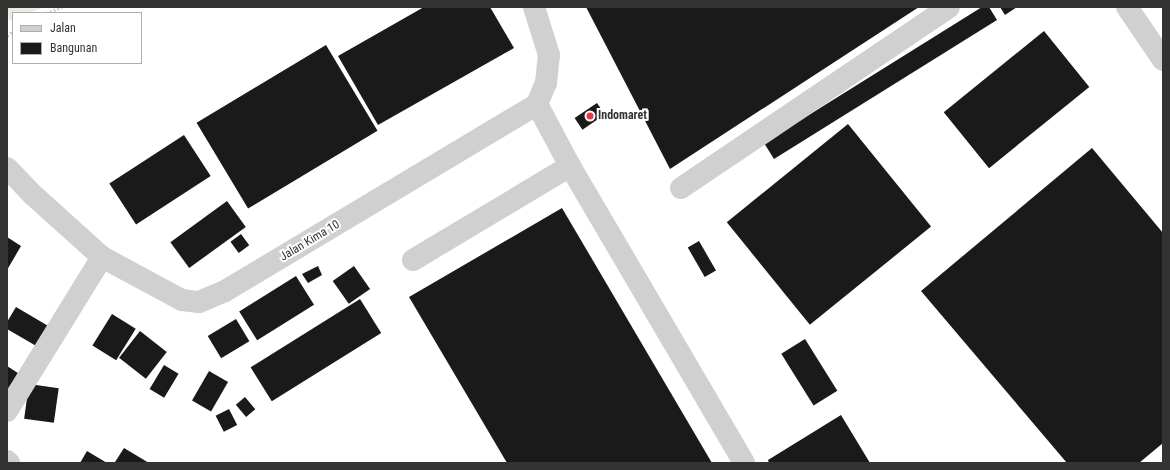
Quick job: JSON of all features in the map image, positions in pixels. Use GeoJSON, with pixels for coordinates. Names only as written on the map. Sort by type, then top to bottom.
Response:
{"type":"FeatureCollection","features":[{"type":"Feature","properties":{"kind":"street"},"geometry":{"type":"LineString","coordinates":[[534,7],[549,55],[546,83],[537,104],[570,166],[744,463]]}},
{"type":"Feature","properties":{"kind":"street"},"geometry":{"type":"LineString","coordinates":[[681,188],[948,7]]}},
{"type":"Feature","properties":{"kind":"street"},"geometry":{"type":"LineString","coordinates":[[1127,7],[1163,60]]}},
{"type":"Feature","properties":{"kind":"street","name":"Jalan Kima 10"},"geometry":{"type":"LineString","coordinates":[[7,168],[32,194],[102,257],[182,300],[200,302],[225,291],[537,104]]}},
{"type":"Feature","properties":{"kind":"street"},"geometry":{"type":"LineString","coordinates":[[413,260],[570,166]]}},
{"type":"Feature","properties":{"kind":"street"},"geometry":{"type":"LineString","coordinates":[[7,411],[102,257]]}},
{"type":"Feature","properties":{"kind":"path"},"geometry":{"type":"LineString","coordinates":[[49,12],[62,7]]}},
{"type":"Feature","properties":{"kind":"shaded area"},"geometry":{"type":"Polygon","coordinates":[[[7,7],[45,7],[32,12],[12,12],[12,19],[9,20],[7,7]]]}},
{"type":"Feature","properties":{"kind":"building"},"geometry":{"type":"Polygon","coordinates":[[[424,7],[490,7],[514,48],[378,125],[338,56],[424,7]]]}},
{"type":"Feature","properties":{"kind":"building"},"geometry":{"type":"Polygon","coordinates":[[[586,7],[919,7],[670,169],[586,7]]]}},
{"type":"Feature","properties":{"kind":"building"},"geometry":{"type":"Polygon","coordinates":[[[982,7],[989,7],[997,20],[774,159],[764,143],[982,7]]]}},
{"type":"Feature","properties":{"kind":"building"},"geometry":{"type":"Polygon","coordinates":[[[1000,7],[1017,7],[1005,15],[1000,7]]]}},
{"type":"Feature","properties":{"kind":"building"},"geometry":{"type":"Polygon","coordinates":[[[1044,31],[1089,87],[989,168],[944,112],[1044,31]]]}},
{"type":"Feature","properties":{"kind":"building"},"geometry":{"type":"Polygon","coordinates":[[[326,45],[378,131],[248,208],[197,123],[326,45]]]}},
{"type":"Feature","properties":{"kind":"building","name":"Indomaret"},"geometry":{"type":"Polygon","coordinates":[[[597,103],[605,115],[582,130],[575,118],[597,103]]]}},
{"type":"Feature","properties":{"kind":"building"},"geometry":{"type":"Polygon","coordinates":[[[848,124],[931,227],[810,325],[727,222],[848,124]]]}},
{"type":"Feature","properties":{"kind":"building"},"geometry":{"type":"Polygon","coordinates":[[[184,135],[211,176],[136,225],[109,183],[184,135]]]}},
{"type":"Feature","properties":{"kind":"building"},"geometry":{"type":"Polygon","coordinates":[[[1092,148],[1163,233],[1163,443],[1139,463],[1067,463],[921,291],[1092,148]]]}},
{"type":"Feature","properties":{"kind":"building"},"geometry":{"type":"Polygon","coordinates":[[[227,201],[246,227],[189,268],[170,242],[227,201]]]}},
{"type":"Feature","properties":{"kind":"building"},"geometry":{"type":"Polygon","coordinates":[[[562,208],[712,463],[507,463],[409,297],[562,208]]]}},
{"type":"Feature","properties":{"kind":"building"},"geometry":{"type":"Polygon","coordinates":[[[241,234],[249,245],[239,253],[230,242],[241,234]]]}},
{"type":"Feature","properties":{"kind":"building"},"geometry":{"type":"Polygon","coordinates":[[[7,237],[21,246],[7,270],[7,237]]]}},
{"type":"Feature","properties":{"kind":"building"},"geometry":{"type":"Polygon","coordinates":[[[699,241],[716,270],[705,277],[688,248],[699,241]]]}},
{"type":"Feature","properties":{"kind":"building"},"geometry":{"type":"Polygon","coordinates":[[[318,266],[322,275],[308,283],[302,274],[318,266]]]}},
{"type":"Feature","properties":{"kind":"building"},"geometry":{"type":"Polygon","coordinates":[[[354,266],[370,289],[349,304],[333,281],[354,266]]]}},
{"type":"Feature","properties":{"kind":"building"},"geometry":{"type":"Polygon","coordinates":[[[296,276],[314,305],[257,340],[239,312],[296,276]]]}},
{"type":"Feature","properties":{"kind":"building"},"geometry":{"type":"Polygon","coordinates":[[[360,299],[381,333],[272,401],[251,367],[360,299]]]}},
{"type":"Feature","properties":{"kind":"building"},"geometry":{"type":"Polygon","coordinates":[[[16,307],[50,327],[38,347],[7,329],[7,322],[16,307]]]}},
{"type":"Feature","properties":{"kind":"building"},"geometry":{"type":"Polygon","coordinates":[[[112,314],[136,329],[116,360],[92,345],[112,314]]]}},
{"type":"Feature","properties":{"kind":"building"},"geometry":{"type":"Polygon","coordinates":[[[236,319],[249,341],[221,358],[208,336],[236,319]]]}},
{"type":"Feature","properties":{"kind":"building"},"geometry":{"type":"Polygon","coordinates":[[[140,331],[167,352],[146,379],[119,358],[140,331]]]}},
{"type":"Feature","properties":{"kind":"building"},"geometry":{"type":"Polygon","coordinates":[[[805,339],[837,391],[814,406],[781,354],[805,339]]]}},
{"type":"Feature","properties":{"kind":"building"},"geometry":{"type":"Polygon","coordinates":[[[164,365],[179,374],[164,398],[150,389],[164,365]]]}},
{"type":"Feature","properties":{"kind":"building"},"geometry":{"type":"Polygon","coordinates":[[[7,366],[21,375],[7,391],[7,366]]]}},
{"type":"Feature","properties":{"kind":"building"},"geometry":{"type":"Polygon","coordinates":[[[209,371],[228,382],[211,411],[192,400],[209,371]]]}},
{"type":"Feature","properties":{"kind":"building"},"geometry":{"type":"Polygon","coordinates":[[[29,384],[59,388],[54,423],[24,419],[29,384]]]}},
{"type":"Feature","properties":{"kind":"building"},"geometry":{"type":"Polygon","coordinates":[[[245,397],[255,409],[246,417],[236,405],[245,397]]]}},
{"type":"Feature","properties":{"kind":"building"},"geometry":{"type":"Polygon","coordinates":[[[229,409],[237,425],[224,432],[216,416],[229,409]]]}},
{"type":"Feature","properties":{"kind":"building"},"geometry":{"type":"Polygon","coordinates":[[[841,415],[870,463],[769,463],[768,460],[841,415]]]}},
{"type":"Feature","properties":{"kind":"building"},"geometry":{"type":"Polygon","coordinates":[[[124,448],[149,463],[115,462],[124,448]]]}},
{"type":"Feature","properties":{"kind":"building"},"geometry":{"type":"Polygon","coordinates":[[[87,451],[107,463],[80,463],[87,451]]]}},
{"type":"Feature","properties":{"kind":"place","name":"Indomaret"},"geometry":{"type":"Point","coordinates":[590,116]}}]}
